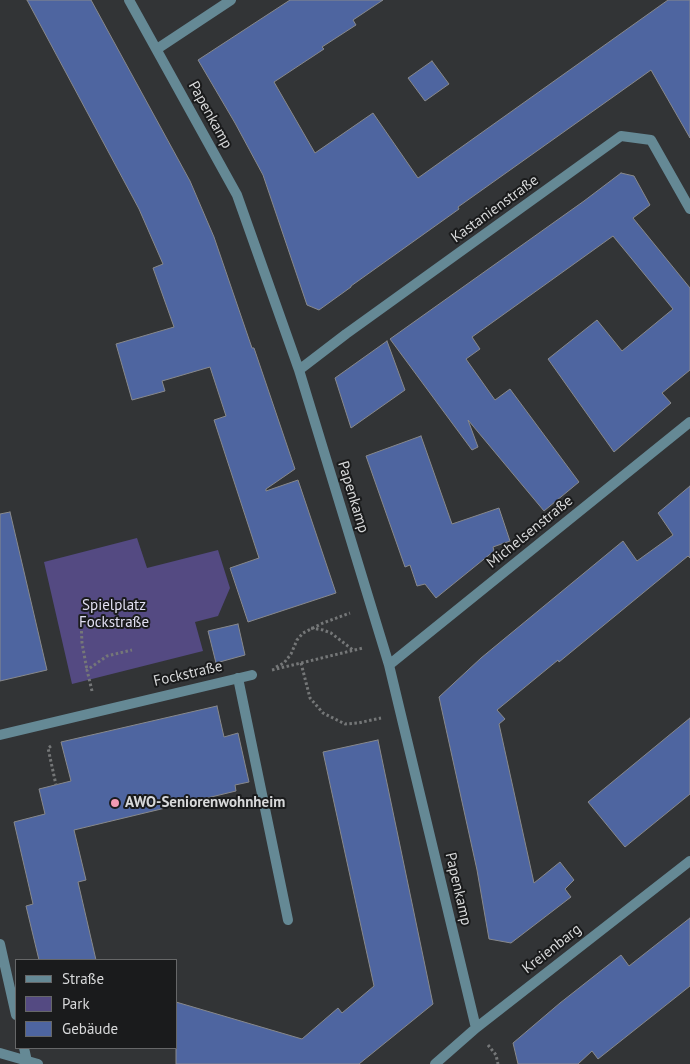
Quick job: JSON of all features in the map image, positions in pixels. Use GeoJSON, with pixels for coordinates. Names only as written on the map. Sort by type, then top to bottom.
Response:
{"type":"FeatureCollection","features":[{"type":"Feature","properties":{"kind":"street","name":"Papenkamp"},"geometry":{"type":"LineString","coordinates":[[129,0],[237,195],[298,370],[389,665],[476,1028]]}},
{"type":"Feature","properties":{"kind":"street"},"geometry":{"type":"LineString","coordinates":[[157,49],[231,0]]}},
{"type":"Feature","properties":{"kind":"street","name":"Kastanienstraße"},"geometry":{"type":"LineString","coordinates":[[298,370],[621,136],[650,140],[690,208]]}},
{"type":"Feature","properties":{"kind":"street","name":"Michelsenstraße"},"geometry":{"type":"LineString","coordinates":[[389,665],[690,422]]}},
{"type":"Feature","properties":{"kind":"street","name":"Fockstraße"},"geometry":{"type":"LineString","coordinates":[[0,735],[252,675]]}},
{"type":"Feature","properties":{"kind":"street"},"geometry":{"type":"LineString","coordinates":[[238,678],[288,920]]}},
{"type":"Feature","properties":{"kind":"street","name":"Kreienbarg"},"geometry":{"type":"LineString","coordinates":[[435,1064],[476,1028],[690,860]]}},
{"type":"Feature","properties":{"kind":"street"},"geometry":{"type":"LineString","coordinates":[[0,944],[15,1011]]}},
{"type":"Feature","properties":{"kind":"street"},"geometry":{"type":"LineString","coordinates":[[24,1049],[27,1061]]}},
{"type":"Feature","properties":{"kind":"street"},"geometry":{"type":"LineString","coordinates":[[0,1053],[38,1064]]}},
{"type":"Feature","properties":{"kind":"path"},"geometry":{"type":"LineString","coordinates":[[272,670],[284,663],[303,633],[330,620],[371,606]]}},
{"type":"Feature","properties":{"kind":"path"},"geometry":{"type":"LineString","coordinates":[[81,621],[82,643],[97,711]]}},
{"type":"Feature","properties":{"kind":"path"},"geometry":{"type":"LineString","coordinates":[[311,628],[331,633],[353,650]]}},
{"type":"Feature","properties":{"kind":"path"},"geometry":{"type":"LineString","coordinates":[[252,675],[382,643]]}},
{"type":"Feature","properties":{"kind":"path"},"geometry":{"type":"LineString","coordinates":[[87,670],[107,656],[132,650]]}},
{"type":"Feature","properties":{"kind":"path"},"geometry":{"type":"LineString","coordinates":[[301,663],[310,698],[323,713],[334,719],[345,724],[401,714]]}},
{"type":"Feature","properties":{"kind":"path"},"geometry":{"type":"LineString","coordinates":[[56,785],[48,748],[66,737],[62,720]]}},
{"type":"Feature","properties":{"kind":"green space","name":"Spielplatz Fockstraße"},"geometry":{"type":"Polygon","coordinates":[[[137,538],[147,568],[218,550],[230,588],[218,616],[195,622],[203,651],[72,684],[44,562],[137,538]]]}},
{"type":"Feature","properties":{"kind":"building"},"geometry":{"type":"Polygon","coordinates":[[[27,0],[91,0],[190,181],[214,237],[295,469],[266,489],[266,491],[298,480],[336,593],[248,622],[230,568],[259,558],[214,420],[226,416],[210,367],[162,381],[165,391],[132,400],[116,344],[174,327],[153,268],[163,264],[139,209],[27,0]]]}},
{"type":"Feature","properties":{"kind":"building"},"geometry":{"type":"Polygon","coordinates":[[[290,0],[383,0],[353,20],[356,25],[274,82],[315,153],[373,113],[418,178],[668,0],[690,0],[690,138],[651,70],[458,207],[459,209],[319,310],[307,305],[263,175],[198,60],[290,0]]]}},
{"type":"Feature","properties":{"kind":"building"},"geometry":{"type":"Polygon","coordinates":[[[432,61],[449,84],[425,101],[408,78],[432,61]]]}},
{"type":"Feature","properties":{"kind":"building"},"geometry":{"type":"Polygon","coordinates":[[[621,173],[634,176],[650,205],[633,218],[690,288],[690,370],[662,393],[671,403],[614,452],[548,359],[597,320],[622,351],[673,309],[613,236],[472,337],[480,349],[466,359],[495,400],[510,389],[579,482],[544,511],[468,420],[478,447],[472,450],[390,339],[621,173]]]}},
{"type":"Feature","properties":{"kind":"building"},"geometry":{"type":"Polygon","coordinates":[[[387,341],[405,390],[351,428],[335,378],[387,341]]]}},
{"type":"Feature","properties":{"kind":"building"},"geometry":{"type":"Polygon","coordinates":[[[421,436],[452,524],[499,508],[510,541],[493,547],[494,551],[436,598],[425,584],[417,586],[410,565],[405,567],[366,456],[421,436]]]}},
{"type":"Feature","properties":{"kind":"building"},"geometry":{"type":"Polygon","coordinates":[[[690,486],[690,558],[688,556],[559,662],[558,660],[497,710],[505,719],[499,724],[534,883],[560,862],[574,880],[565,889],[571,897],[511,943],[489,939],[477,870],[439,697],[481,658],[623,541],[637,561],[673,535],[658,513],[690,486]]]}},
{"type":"Feature","properties":{"kind":"building"},"geometry":{"type":"Polygon","coordinates":[[[10,512],[47,670],[0,681],[0,514],[10,512]]]}},
{"type":"Feature","properties":{"kind":"building"},"geometry":{"type":"Polygon","coordinates":[[[238,624],[245,655],[216,663],[208,631],[238,624]]]}},
{"type":"Feature","properties":{"kind":"building","name":"AWO-Seniorenwohnheim"},"geometry":{"type":"Polygon","coordinates":[[[217,706],[224,737],[238,733],[249,782],[235,785],[236,791],[74,830],[86,880],[78,882],[96,959],[39,959],[26,906],[33,904],[14,822],[45,814],[39,789],[71,781],[61,742],[217,706]]]}},
{"type":"Feature","properties":{"kind":"building"},"geometry":{"type":"Polygon","coordinates":[[[690,718],[690,794],[625,847],[588,802],[690,718]]]}},
{"type":"Feature","properties":{"kind":"building"},"geometry":{"type":"Polygon","coordinates":[[[378,740],[433,1004],[359,1064],[176,1064],[176,1049],[178,1049],[178,1003],[302,1039],[338,1008],[342,1013],[374,986],[323,752],[378,740]]]}},
{"type":"Feature","properties":{"kind":"building"},"geometry":{"type":"Polygon","coordinates":[[[690,918],[690,986],[598,1059],[592,1051],[578,1064],[518,1064],[513,1043],[560,1003],[621,955],[629,966],[690,918]]]}},
{"type":"Feature","properties":{"kind":"place","name":"AWO-Seniorenwohnheim"},"geometry":{"type":"Point","coordinates":[115,803]}}]}
